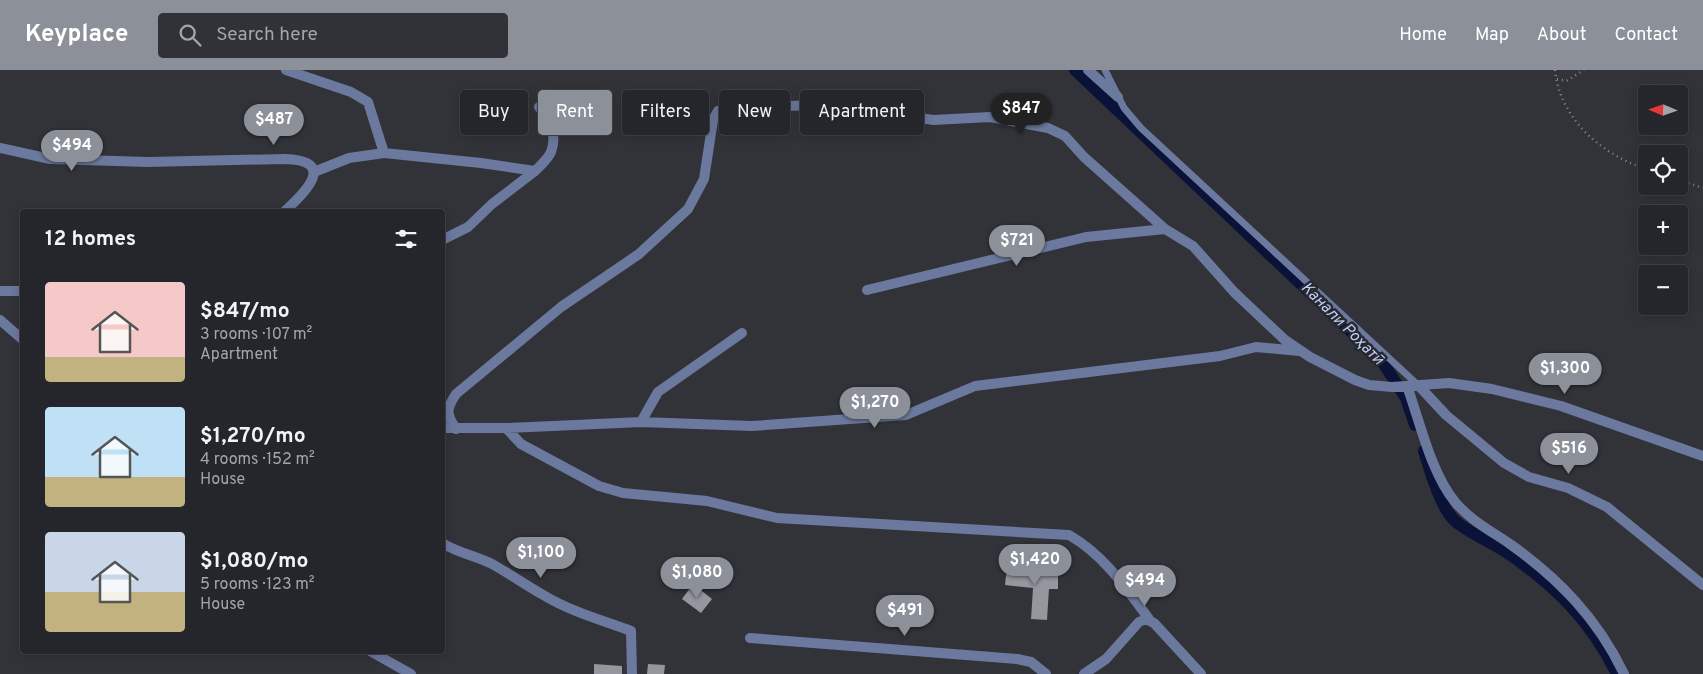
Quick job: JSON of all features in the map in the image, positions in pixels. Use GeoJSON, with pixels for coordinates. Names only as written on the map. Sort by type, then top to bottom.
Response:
{"type":"FeatureCollection","features":[{"type":"Feature","properties":{"kind":"street"},"geometry":{"type":"LineString","coordinates":[[286,70],[351,92],[368,102],[384,153]]}},
{"type":"Feature","properties":{"kind":"street"},"geometry":{"type":"LineString","coordinates":[[1088,70],[1118,97]]}},
{"type":"Feature","properties":{"kind":"street"},"geometry":{"type":"LineString","coordinates":[[456,429],[447,415],[448,406],[456,394],[561,307],[639,254],[688,209],[704,179],[715,115],[723,109],[806,105],[849,107],[933,120],[990,118],[1048,128],[1065,136],[1084,157],[1165,229],[1193,246],[1234,292],[1285,340],[1354,380],[1369,385],[1400,386],[1449,383],[1509,393],[1570,409],[1703,456]]}},
{"type":"Feature","properties":{"kind":"street"},"geometry":{"type":"LineString","coordinates":[[445,238],[468,227],[492,204],[535,171],[551,153],[554,135]]}},
{"type":"Feature","properties":{"kind":"street"},"geometry":{"type":"LineString","coordinates":[[0,148],[50,159],[148,162],[299,159],[312,166],[314,172],[312,182],[305,192],[286,209]]}},
{"type":"Feature","properties":{"kind":"street"},"geometry":{"type":"LineString","coordinates":[[314,172],[349,158],[384,153],[535,171]]}},
{"type":"Feature","properties":{"kind":"street"},"geometry":{"type":"LineString","coordinates":[[866,290],[1086,237],[1165,229]]}},
{"type":"Feature","properties":{"kind":"street"},"geometry":{"type":"LineString","coordinates":[[0,291],[20,291]]}},
{"type":"Feature","properties":{"kind":"street"},"geometry":{"type":"LineString","coordinates":[[0,320],[20,337]]}},
{"type":"Feature","properties":{"kind":"street"},"geometry":{"type":"LineString","coordinates":[[640,422],[658,392],[742,333]]}},
{"type":"Feature","properties":{"kind":"street"},"geometry":{"type":"LineString","coordinates":[[445,428],[506,428],[640,422],[752,426],[906,415],[975,386],[1220,356],[1256,347],[1301,351]]}},
{"type":"Feature","properties":{"kind":"street"},"geometry":{"type":"LineString","coordinates":[[1400,386],[1444,485],[1455,502],[1480,525],[1508,543],[1557,581],[1578,602],[1610,644],[1624,674]]}},
{"type":"Feature","properties":{"kind":"street"},"geometry":{"type":"LineString","coordinates":[[1419,386],[1446,415],[1504,463],[1529,477],[1568,488],[1607,508],[1703,585]]}},
{"type":"Feature","properties":{"kind":"street"},"geometry":{"type":"LineString","coordinates":[[506,428],[521,444],[599,486],[622,493],[707,501],[778,518],[1069,535],[1088,546],[1117,576],[1149,619],[1201,674]]}},
{"type":"Feature","properties":{"kind":"street"},"geometry":{"type":"LineString","coordinates":[[445,545],[490,563],[545,597],[575,611],[631,631],[632,674]]}},
{"type":"Feature","properties":{"kind":"street"},"geometry":{"type":"LineString","coordinates":[[1084,674],[1113,652],[1139,622],[1149,619]]}},
{"type":"Feature","properties":{"kind":"street"},"geometry":{"type":"LineString","coordinates":[[750,638],[1017,659],[1031,662],[1046,674]]}},
{"type":"Feature","properties":{"kind":"street"},"geometry":{"type":"LineString","coordinates":[[375,654],[411,674]]}},
{"type":"Feature","properties":{"kind":"lane"},"geometry":{"type":"LineString","coordinates":[[1104,70],[1124,108],[1140,128],[1419,386]]}},
{"type":"Feature","properties":{"kind":"path"},"geometry":{"type":"LineString","coordinates":[[1555,70],[1561,100],[1578,126],[1603,147],[1638,166]]}},
{"type":"Feature","properties":{"kind":"path"},"geometry":{"type":"LineString","coordinates":[[1557,79],[1566,81],[1584,70]]}},
{"type":"Feature","properties":{"kind":"path"},"geometry":{"type":"LineString","coordinates":[[1688,183],[1703,188]]}},
{"type":"Feature","properties":{"kind":"building"},"geometry":{"type":"Polygon","coordinates":[[[1007,567],[1058,568],[1058,589],[1049,589],[1047,620],[1031,619],[1033,588],[1005,585],[1007,567]]]}},
{"type":"Feature","properties":{"kind":"building"},"geometry":{"type":"Polygon","coordinates":[[[693,584],[712,599],[701,613],[682,599],[693,584]]]}},
{"type":"Feature","properties":{"kind":"building"},"geometry":{"type":"Polygon","coordinates":[[[594,664],[622,666],[622,674],[594,674],[594,664]]]}},
{"type":"Feature","properties":{"kind":"building"},"geometry":{"type":"Polygon","coordinates":[[[648,664],[665,665],[664,674],[647,674],[648,664]]]}},
{"type":"Feature","properties":{"kind":"waterway","name":"Канали Роҳатӣ"},"geometry":{"type":"LineString","coordinates":[[1075,70],[1381,360],[1406,398],[1415,425]]}},
{"type":"Feature","properties":{"kind":"waterway","name":"Канали Роҳатӣ"},"geometry":{"type":"LineString","coordinates":[[1424,451],[1440,497],[1454,520],[1472,533],[1506,552],[1556,591],[1596,637],[1617,674]]}}]}
